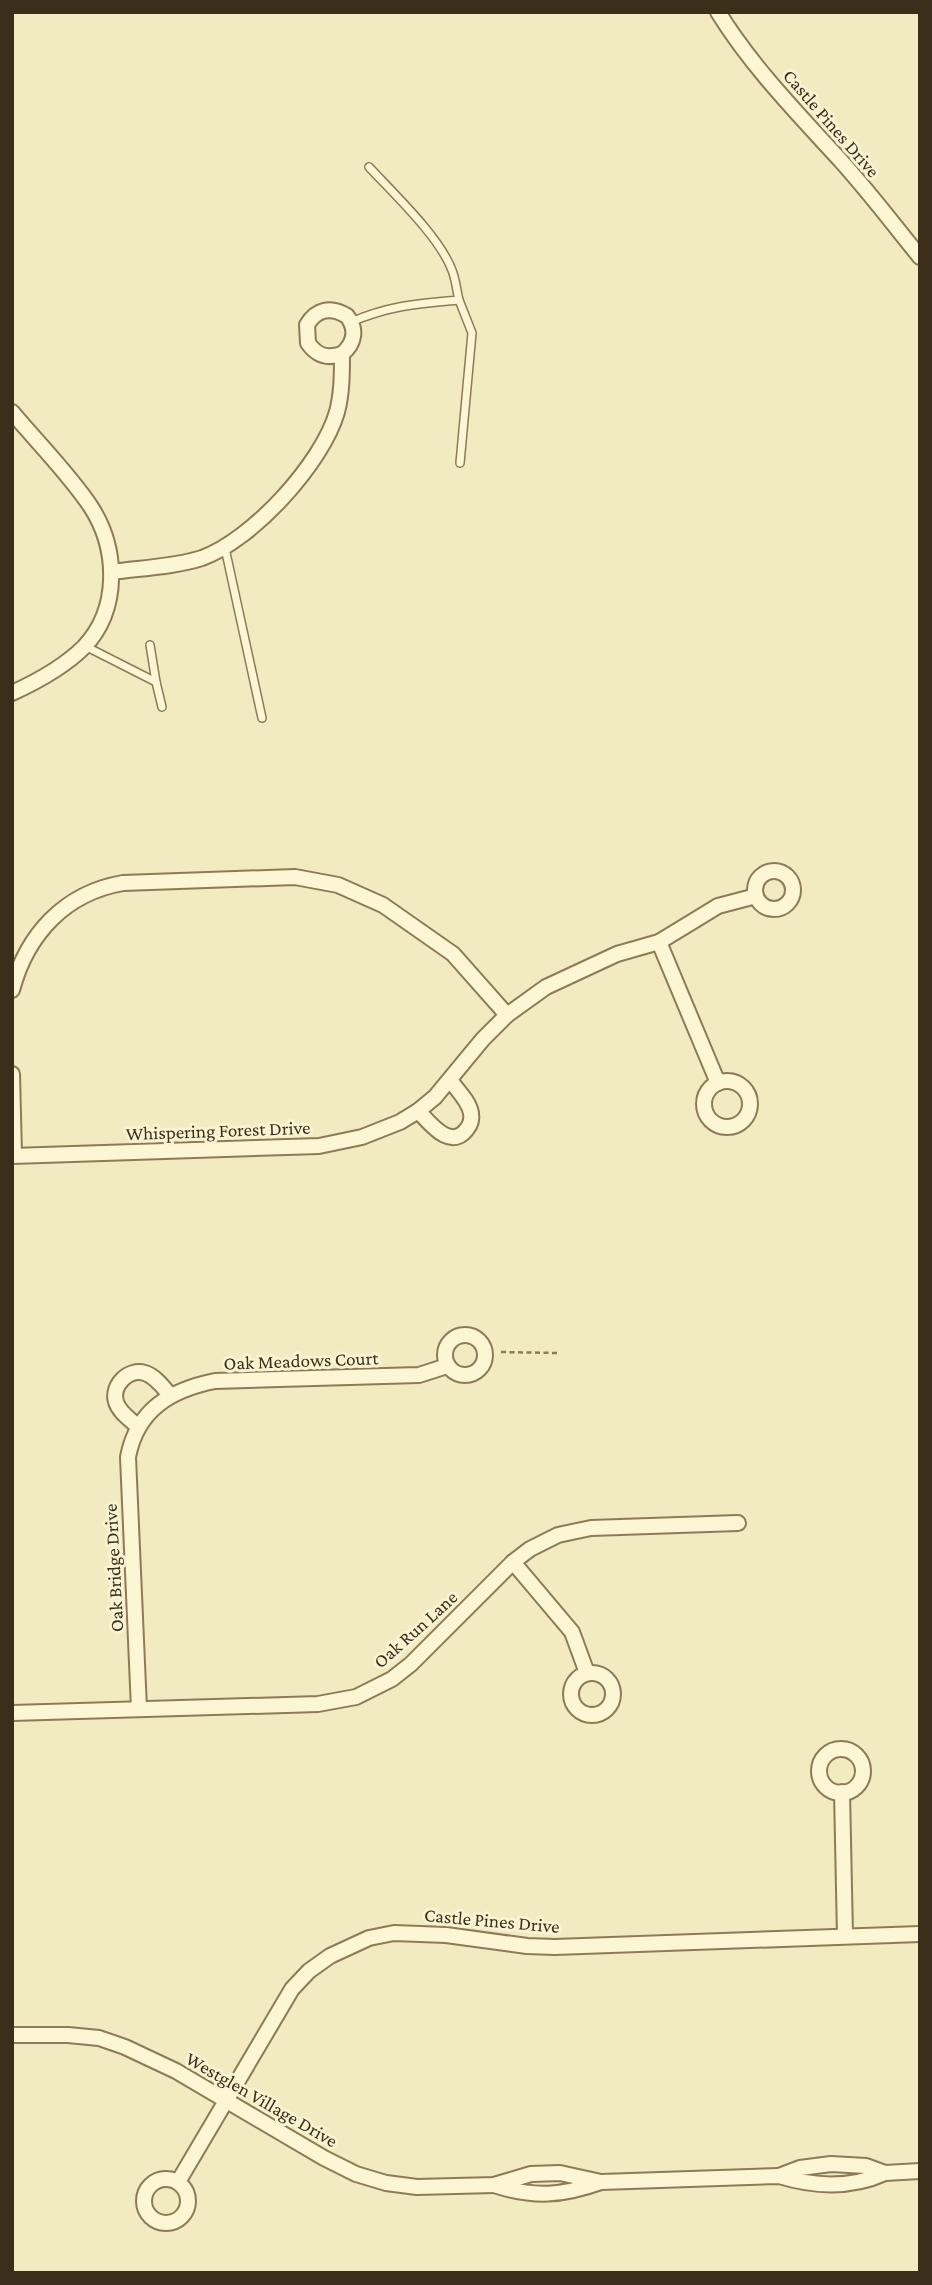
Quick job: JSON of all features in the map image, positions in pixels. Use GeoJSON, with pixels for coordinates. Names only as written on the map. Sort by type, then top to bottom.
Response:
{"type":"FeatureCollection","features":[{"type":"Feature","properties":{"kind":"street","name":"Castle Pines Drive"},"geometry":{"type":"LineString","coordinates":[[718,12],[772,84],[920,257]]}},
{"type":"Feature","properties":{"kind":"street"},"geometry":{"type":"LineString","coordinates":[[325,309],[340,311],[352,322],[353,341],[342,354],[327,357],[313,350],[306,335],[307,325],[317,313],[325,309]]}},
{"type":"Feature","properties":{"kind":"street"},"geometry":{"type":"LineString","coordinates":[[112,572],[200,558],[225,548],[279,501],[309,467],[337,414],[342,354]]}},
{"type":"Feature","properties":{"kind":"street"},"geometry":{"type":"LineString","coordinates":[[12,412],[90,505],[106,538],[112,572],[108,603],[100,623],[85,646],[66,661],[12,693]]}},
{"type":"Feature","properties":{"kind":"street"},"geometry":{"type":"LineString","coordinates":[[12,990],[24,956],[50,918],[67,905],[103,887],[123,883],[295,877],[338,885],[361,894],[406,919],[453,954],[507,1015]]}},
{"type":"Feature","properties":{"kind":"street","name":"Whispering Forest Drive"},"geometry":{"type":"LineString","coordinates":[[13,1155],[318,1146],[362,1137],[400,1122],[418,1111],[450,1080],[483,1039],[507,1015],[546,988],[570,974],[617,954],[659,942],[718,906],[757,896]]}},
{"type":"Feature","properties":{"kind":"street"},"geometry":{"type":"LineString","coordinates":[[659,942],[718,1083]]}},
{"type":"Feature","properties":{"kind":"street"},"geometry":{"type":"LineString","coordinates":[[12,1074],[13,1155]]}},
{"type":"Feature","properties":{"kind":"street"},"geometry":{"type":"LineString","coordinates":[[418,1111],[443,1135],[454,1137],[466,1131],[470,1125],[471,1113],[450,1080]]}},
{"type":"Feature","properties":{"kind":"street","name":"Oak Meadows Court"},"geometry":{"type":"LineString","coordinates":[[165,1400],[184,1388],[215,1381],[419,1375],[447,1366]]}},
{"type":"Feature","properties":{"kind":"street"},"geometry":{"type":"LineString","coordinates":[[145,1373],[153,1377],[165,1400],[137,1426],[116,1404],[115,1395],[118,1384],[124,1378],[131,1374],[145,1373]]}},
{"type":"Feature","properties":{"kind":"street","name":"Oak Bridge Drive"},"geometry":{"type":"LineString","coordinates":[[137,1426],[128,1457],[139,1709]]}},
{"type":"Feature","properties":{"kind":"street","name":"Oak Run Lane"},"geometry":{"type":"LineString","coordinates":[[12,1713],[318,1704],[356,1697],[377,1688],[411,1664],[513,1562],[543,1541],[577,1530],[738,1523]]}},
{"type":"Feature","properties":{"kind":"street"},"geometry":{"type":"LineString","coordinates":[[513,1562],[572,1632],[587,1673]]}},
{"type":"Feature","properties":{"kind":"street"},"geometry":{"type":"LineString","coordinates":[[842,1793],[845,1936]]}},
{"type":"Feature","properties":{"kind":"street","name":"Castle Pines Drive"},"geometry":{"type":"LineString","coordinates":[[178,2182],[292,1989],[309,1971],[330,1956],[369,1938],[394,1933],[418,1933],[555,1947],[920,1934]]}},
{"type":"Feature","properties":{"kind":"street","name":"Westglen Village Drive"},"geometry":{"type":"LineString","coordinates":[[12,2035],[99,2038],[149,2057],[324,2158],[356,2174],[386,2183],[417,2187],[494,2185],[531,2174],[545,2173],[575,2175],[601,2182],[779,2176],[803,2183],[835,2186],[867,2181],[884,2173],[920,2171]]}},
{"type":"Feature","properties":{"kind":"street","name":"Westglen Village Drive"},"geometry":{"type":"LineString","coordinates":[[779,2176],[800,2168],[831,2164],[866,2166],[884,2173]]}},
{"type":"Feature","properties":{"kind":"street","name":"Westglen Village Drive"},"geometry":{"type":"LineString","coordinates":[[494,2185],[518,2193],[549,2194],[575,2191],[601,2182]]}},
{"type":"Feature","properties":{"kind":"lane"},"geometry":{"type":"LineString","coordinates":[[369,167],[424,228],[442,253],[453,272],[458,300],[472,333],[460,463]]}},
{"type":"Feature","properties":{"kind":"lane"},"geometry":{"type":"LineString","coordinates":[[352,322],[377,311],[408,304],[458,300]]}},
{"type":"Feature","properties":{"kind":"lane"},"geometry":{"type":"LineString","coordinates":[[225,548],[262,718]]}},
{"type":"Feature","properties":{"kind":"lane"},"geometry":{"type":"LineString","coordinates":[[150,645],[162,707]]}},
{"type":"Feature","properties":{"kind":"lane"},"geometry":{"type":"LineString","coordinates":[[85,646],[156,682]]}},
{"type":"Feature","properties":{"kind":"path"},"geometry":{"type":"LineString","coordinates":[[501,1352],[559,1353]]}}]}
